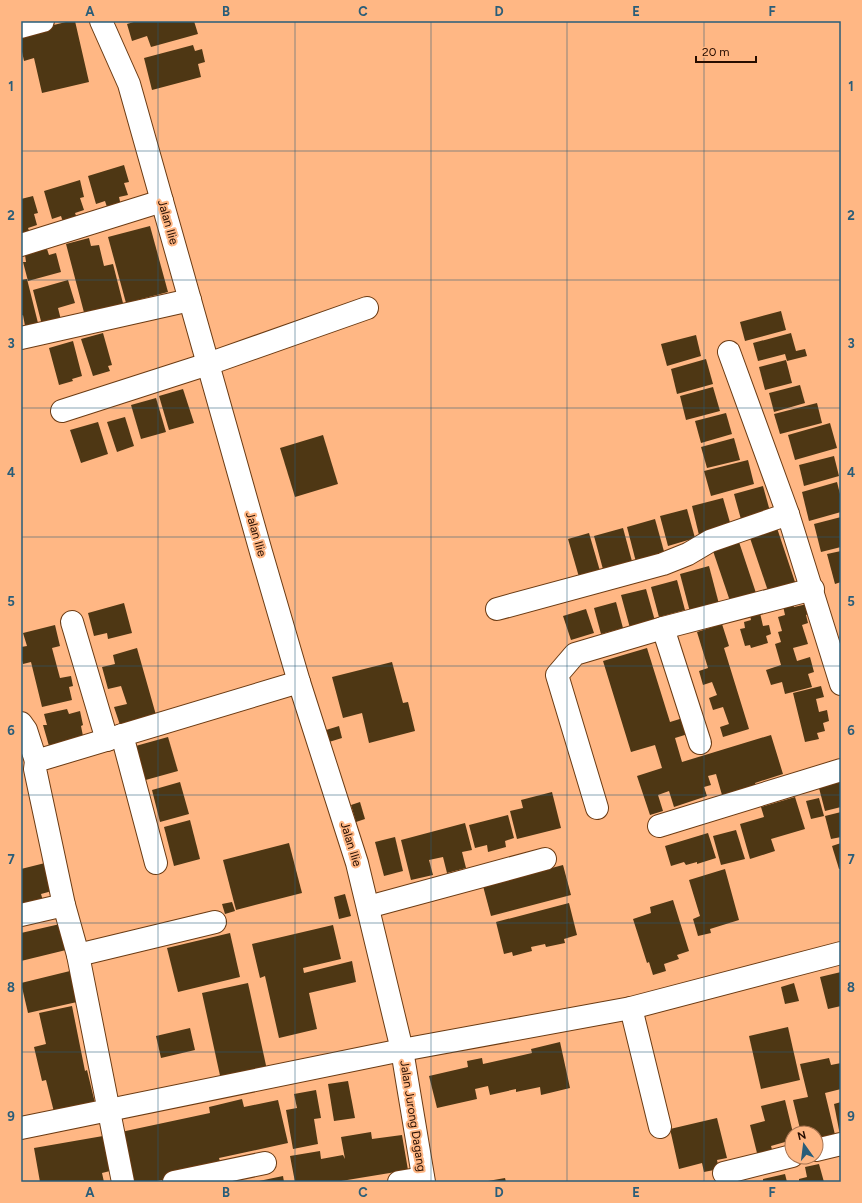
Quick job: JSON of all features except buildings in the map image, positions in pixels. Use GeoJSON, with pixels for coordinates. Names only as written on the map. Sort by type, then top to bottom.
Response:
{"type":"FeatureCollection","features":[{"type":"Feature","properties":{"kind":"street"},"geometry":{"type":"LineString","coordinates":[[21,27],[43,21]]}},
{"type":"Feature","properties":{"kind":"street","name":"Jalan Ilie"},"geometry":{"type":"LineString","coordinates":[[101,21],[129,84],[299,682],[357,863],[402,1050]]}},
{"type":"Feature","properties":{"kind":"street"},"geometry":{"type":"LineString","coordinates":[[21,245],[162,202]]}},
{"type":"Feature","properties":{"kind":"street"},"geometry":{"type":"LineString","coordinates":[[21,338],[190,300]]}},
{"type":"Feature","properties":{"kind":"street"},"geometry":{"type":"LineString","coordinates":[[62,411],[208,364],[367,308]]}},
{"type":"Feature","properties":{"kind":"street"},"geometry":{"type":"LineString","coordinates":[[729,352],[788,514],[813,589],[841,684]]}},
{"type":"Feature","properties":{"kind":"street"},"geometry":{"type":"LineString","coordinates":[[497,609],[663,564],[688,554],[710,541],[788,514]]}},
{"type":"Feature","properties":{"kind":"street"},"geometry":{"type":"LineString","coordinates":[[597,808],[557,675],[575,654],[663,628],[813,589]]}},
{"type":"Feature","properties":{"kind":"street"},"geometry":{"type":"LineString","coordinates":[[72,622],[114,738],[156,863]]}},
{"type":"Feature","properties":{"kind":"street"},"geometry":{"type":"LineString","coordinates":[[663,628],[700,743]]}},
{"type":"Feature","properties":{"kind":"street"},"geometry":{"type":"LineString","coordinates":[[36,761],[299,682]]}},
{"type":"Feature","properties":{"kind":"street"},"geometry":{"type":"LineString","coordinates":[[21,723],[26,730],[36,761],[35,769],[64,905],[78,955],[123,1182]]}},
{"type":"Feature","properties":{"kind":"street"},"geometry":{"type":"LineString","coordinates":[[659,826],[841,770]]}},
{"type":"Feature","properties":{"kind":"street"},"geometry":{"type":"LineString","coordinates":[[368,906],[545,859]]}},
{"type":"Feature","properties":{"kind":"street"},"geometry":{"type":"LineString","coordinates":[[21,915],[64,905]]}},
{"type":"Feature","properties":{"kind":"street"},"geometry":{"type":"LineString","coordinates":[[78,955],[215,922]]}},
{"type":"Feature","properties":{"kind":"street"},"geometry":{"type":"LineString","coordinates":[[21,1128],[402,1050],[631,1008],[841,953]]}},
{"type":"Feature","properties":{"kind":"street"},"geometry":{"type":"LineString","coordinates":[[631,1008],[660,1127]]}},
{"type":"Feature","properties":{"kind":"street","name":"Jalan Jurong Dagang"},"geometry":{"type":"LineString","coordinates":[[402,1050],[424,1180]]}},
{"type":"Feature","properties":{"kind":"street"},"geometry":{"type":"LineString","coordinates":[[824,1148],[841,1144]]}},
{"type":"Feature","properties":{"kind":"street"},"geometry":{"type":"LineString","coordinates":[[724,1173],[784,1158]]}},
{"type":"Feature","properties":{"kind":"street"},"geometry":{"type":"LineString","coordinates":[[174,1182],[265,1163]]}},
{"type":"Feature","properties":{"kind":"street"},"geometry":{"type":"LineString","coordinates":[[400,1182],[424,1180]]}}]}
